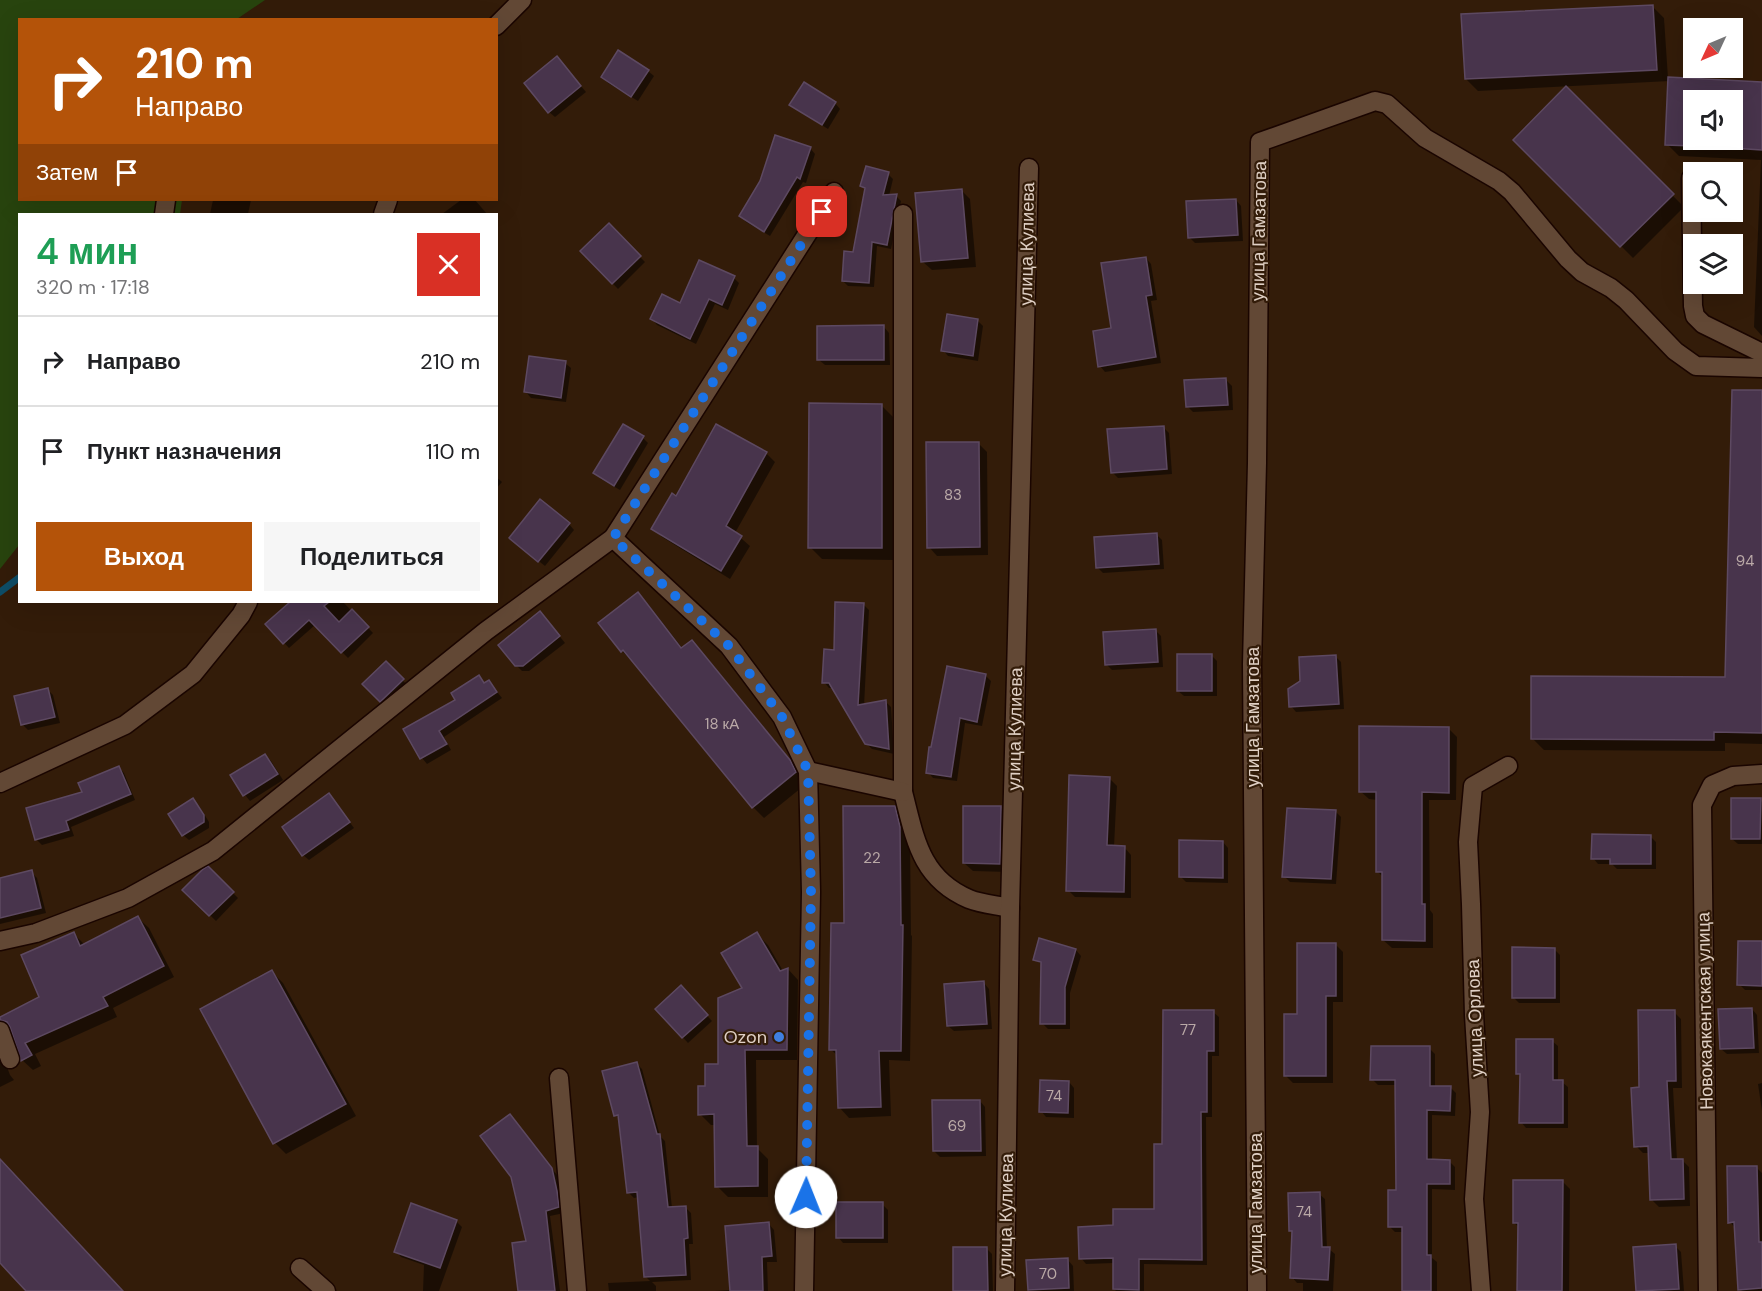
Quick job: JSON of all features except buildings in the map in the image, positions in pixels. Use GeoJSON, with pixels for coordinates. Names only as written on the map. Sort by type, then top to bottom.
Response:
{"type":"FeatureCollection","features":[{"type":"Feature","properties":{"kind":"street"},"geometry":{"type":"LineString","coordinates":[[498,24],[522,0]]}},
{"type":"Feature","properties":{"kind":"street","name":"улица Гамзатова"},"geometry":{"type":"LineString","coordinates":[[1257,1291],[1252,664],[1257,463],[1260,142],[1375,101],[1387,104],[1425,138],[1499,181],[1512,192],[1568,259],[1582,272],[1611,288],[1626,300],[1675,351],[1696,366],[1762,368]]}},
{"type":"Feature","properties":{"kind":"street","name":"улица Кулиева"},"geometry":{"type":"LineString","coordinates":[[1005,1291],[1010,908],[1029,168]]}},
{"type":"Feature","properties":{"kind":"street"},"geometry":{"type":"LineString","coordinates":[[0,941],[36,933],[128,898],[213,851],[486,631],[613,538],[834,192]]}},
{"type":"Feature","properties":{"kind":"street"},"geometry":{"type":"LineString","coordinates":[[903,214],[903,792],[918,848],[938,880],[969,899],[1010,908]]}},
{"type":"Feature","properties":{"kind":"street"},"geometry":{"type":"LineString","coordinates":[[1692,222],[1695,316],[1703,324],[1762,353]]}},
{"type":"Feature","properties":{"kind":"street"},"geometry":{"type":"LineString","coordinates":[[613,538],[729,646],[782,717],[808,771],[811,892],[804,1291]]}},
{"type":"Feature","properties":{"kind":"street"},"geometry":{"type":"LineString","coordinates":[[0,783],[125,725],[193,674],[242,615],[248,603]]}},
{"type":"Feature","properties":{"kind":"street","name":"улица Орлова"},"geometry":{"type":"LineString","coordinates":[[1482,1291],[1474,1198],[1480,1112],[1468,842],[1473,786],[1508,766]]}},
{"type":"Feature","properties":{"kind":"street"},"geometry":{"type":"LineString","coordinates":[[808,771],[903,792]]}},
{"type":"Feature","properties":{"kind":"street","name":"Новокаякентская улица"},"geometry":{"type":"LineString","coordinates":[[1708,1291],[1702,805],[1712,785],[1733,776],[1762,774]]}},
{"type":"Feature","properties":{"kind":"street"},"geometry":{"type":"LineString","coordinates":[[0,1031],[10,1059]]}},
{"type":"Feature","properties":{"kind":"street"},"geometry":{"type":"LineString","coordinates":[[559,1078],[577,1291]]}},
{"type":"Feature","properties":{"kind":"street"},"geometry":{"type":"LineString","coordinates":[[300,1268],[326,1291]]}},
{"type":"Feature","properties":{"kind":"green space"},"geometry":{"type":"Polygon","coordinates":[[[0,0],[265,0],[238,18],[18,18],[18,201],[182,201],[180,213],[18,213],[18,546],[0,569],[0,0]]]}},
{"type":"Feature","properties":{"kind":"waterway"},"geometry":{"type":"LineString","coordinates":[[0,592],[18,578]]}},
{"type":"Feature","properties":{"kind":"place","name":"Ozon"},"geometry":{"type":"Point","coordinates":[779,1037]}},
{"type":"Feature","properties":{"kind":"route"},"geometry":{"type":"LineString","coordinates":[[806,1197],[811,892],[808,771],[782,717],[729,646],[613,538],[822,212]]}}]}
